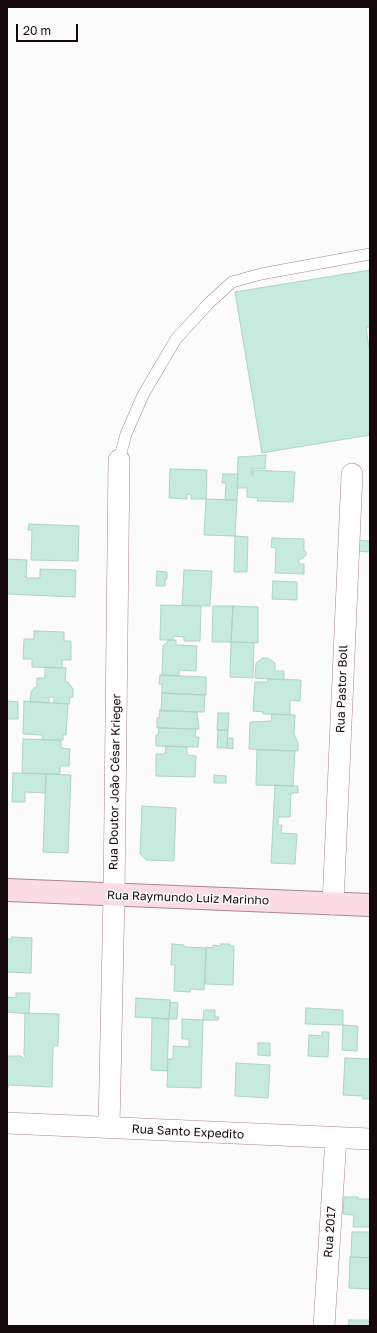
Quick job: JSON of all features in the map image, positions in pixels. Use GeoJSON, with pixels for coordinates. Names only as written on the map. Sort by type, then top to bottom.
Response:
{"type":"FeatureCollection","features":[{"type":"Feature","properties":{"kind":"street","name":"Rua Doutor João César Krieger"},"geometry":{"type":"LineString","coordinates":[[109,1128],[114,896],[119,460]]}},
{"type":"Feature","properties":{"kind":"street","name":"Rua Pastor Boll"},"geometry":{"type":"LineString","coordinates":[[333,904],[352,474]]}},
{"type":"Feature","properties":{"kind":"street","name":"Rua Raymundo Luiz Marinho"},"geometry":{"type":"LineString","coordinates":[[7,890],[114,896],[370,905]]}},
{"type":"Feature","properties":{"kind":"street","name":"Rua Santo Expedito"},"geometry":{"type":"LineString","coordinates":[[7,1123],[370,1139]]}},
{"type":"Feature","properties":{"kind":"street","name":"Rua 2017"},"geometry":{"type":"LineString","coordinates":[[324,1326],[336,1138]]}},
{"type":"Feature","properties":{"kind":"lane"},"geometry":{"type":"LineString","coordinates":[[119,460],[126,434],[143,395],[176,339],[209,303],[232,282],[261,274],[370,254]]}},
{"type":"Feature","properties":{"kind":"building"},"geometry":{"type":"Polygon","coordinates":[[[370,270],[370,327],[366,328],[370,354],[370,435],[262,453],[235,292],[370,270]]]}},
{"type":"Feature","properties":{"kind":"building"},"geometry":{"type":"Polygon","coordinates":[[[266,455],[265,469],[252,468],[252,475],[253,470],[295,472],[293,502],[257,501],[258,498],[247,497],[247,488],[237,488],[238,457],[266,455]]]}},
{"type":"Feature","properties":{"kind":"building"},"geometry":{"type":"Polygon","coordinates":[[[170,469],[207,470],[206,499],[191,499],[191,495],[187,494],[187,499],[169,498],[170,469]]]}},
{"type":"Feature","properties":{"kind":"building"},"geometry":{"type":"Polygon","coordinates":[[[223,474],[238,474],[237,500],[225,500],[226,483],[222,483],[223,474]]]}},
{"type":"Feature","properties":{"kind":"building"},"geometry":{"type":"Polygon","coordinates":[[[206,499],[237,500],[235,536],[204,535],[206,499]]]}},
{"type":"Feature","properties":{"kind":"building"},"geometry":{"type":"Polygon","coordinates":[[[29,524],[79,526],[78,561],[31,560],[32,530],[28,530],[29,524]]]}},
{"type":"Feature","properties":{"kind":"building"},"geometry":{"type":"Polygon","coordinates":[[[235,536],[248,537],[247,572],[234,572],[235,536]]]}},
{"type":"Feature","properties":{"kind":"building"},"geometry":{"type":"Polygon","coordinates":[[[272,538],[304,539],[304,550],[306,555],[302,559],[299,559],[299,564],[304,564],[304,574],[275,573],[276,548],[271,547],[272,538]]]}},
{"type":"Feature","properties":{"kind":"building"},"geometry":{"type":"Polygon","coordinates":[[[356,540],[370,541],[370,552],[355,551],[356,540]]]}},
{"type":"Feature","properties":{"kind":"building"},"geometry":{"type":"Polygon","coordinates":[[[7,559],[27,560],[26,578],[40,578],[40,569],[76,570],[75,597],[7,594],[7,559]]]}},
{"type":"Feature","properties":{"kind":"building"},"geometry":{"type":"Polygon","coordinates":[[[184,570],[212,571],[210,606],[182,605],[184,570]]]}},
{"type":"Feature","properties":{"kind":"building"},"geometry":{"type":"Polygon","coordinates":[[[157,571],[167,572],[165,586],[156,586],[157,571]]]}},
{"type":"Feature","properties":{"kind":"building"},"geometry":{"type":"Polygon","coordinates":[[[273,581],[297,582],[297,600],[272,599],[273,581]]]}},
{"type":"Feature","properties":{"kind":"building"},"geometry":{"type":"Polygon","coordinates":[[[161,605],[201,606],[200,641],[184,641],[184,637],[173,636],[173,640],[160,640],[161,605]]]}},
{"type":"Feature","properties":{"kind":"building"},"geometry":{"type":"Polygon","coordinates":[[[213,606],[233,606],[231,642],[212,642],[213,606]]]}},
{"type":"Feature","properties":{"kind":"building"},"geometry":{"type":"Polygon","coordinates":[[[233,606],[258,607],[258,643],[231,642],[233,606]]]}},
{"type":"Feature","properties":{"kind":"building"},"geometry":{"type":"Polygon","coordinates":[[[34,631],[64,632],[64,641],[71,641],[71,660],[62,660],[62,668],[32,667],[32,659],[23,659],[24,639],[34,639],[34,631]]]}},
{"type":"Feature","properties":{"kind":"building"},"geometry":{"type":"Polygon","coordinates":[[[169,640],[176,640],[176,645],[197,646],[196,671],[179,670],[179,676],[162,675],[163,646],[169,640]]]}},
{"type":"Feature","properties":{"kind":"building"},"geometry":{"type":"Polygon","coordinates":[[[231,642],[254,643],[253,678],[230,677],[231,642]]]}},
{"type":"Feature","properties":{"kind":"building"},"geometry":{"type":"Polygon","coordinates":[[[263,658],[268,658],[275,663],[275,671],[284,671],[284,680],[255,678],[256,663],[263,658]]]}},
{"type":"Feature","properties":{"kind":"building"},"geometry":{"type":"Polygon","coordinates":[[[45,667],[66,668],[65,682],[68,682],[73,689],[73,697],[70,697],[69,704],[54,703],[54,697],[49,697],[49,703],[30,702],[31,692],[35,687],[37,687],[37,678],[45,678],[45,667]]]}},
{"type":"Feature","properties":{"kind":"building"},"geometry":{"type":"Polygon","coordinates":[[[160,675],[206,677],[206,695],[162,693],[162,684],[159,684],[160,675]]]}},
{"type":"Feature","properties":{"kind":"building"},"geometry":{"type":"Polygon","coordinates":[[[268,679],[301,680],[300,701],[290,700],[290,715],[263,714],[263,712],[253,711],[255,682],[268,682],[268,679]]]}},
{"type":"Feature","properties":{"kind":"building"},"geometry":{"type":"Polygon","coordinates":[[[162,693],[205,695],[204,712],[161,711],[162,693]]]}},
{"type":"Feature","properties":{"kind":"building"},"geometry":{"type":"Polygon","coordinates":[[[7,701],[18,702],[18,719],[7,719],[7,701]]]}},
{"type":"Feature","properties":{"kind":"building"},"geometry":{"type":"Polygon","coordinates":[[[24,701],[68,704],[66,735],[63,735],[63,740],[42,740],[43,735],[23,734],[24,701]]]}},
{"type":"Feature","properties":{"kind":"building"},"geometry":{"type":"Polygon","coordinates":[[[160,710],[197,712],[199,729],[157,728],[157,718],[159,718],[160,710]]]}},
{"type":"Feature","properties":{"kind":"building"},"geometry":{"type":"Polygon","coordinates":[[[218,713],[229,713],[228,730],[217,730],[218,713]]]}},
{"type":"Feature","properties":{"kind":"building"},"geometry":{"type":"Polygon","coordinates":[[[272,714],[295,715],[294,734],[298,743],[298,751],[249,749],[250,722],[271,721],[272,714]]]}},
{"type":"Feature","properties":{"kind":"building"},"geometry":{"type":"Polygon","coordinates":[[[159,728],[196,729],[195,737],[199,737],[198,747],[156,746],[156,735],[158,735],[159,728]]]}},
{"type":"Feature","properties":{"kind":"building"},"geometry":{"type":"Polygon","coordinates":[[[218,730],[228,730],[227,748],[217,748],[218,730]]]}},
{"type":"Feature","properties":{"kind":"building"},"geometry":{"type":"Polygon","coordinates":[[[228,738],[233,738],[233,749],[227,748],[228,738]]]}},
{"type":"Feature","properties":{"kind":"building"},"geometry":{"type":"Polygon","coordinates":[[[23,739],[61,740],[61,748],[70,749],[69,766],[60,766],[60,774],[22,773],[23,739]]]}},
{"type":"Feature","properties":{"kind":"building"},"geometry":{"type":"Polygon","coordinates":[[[166,746],[187,747],[187,755],[196,756],[195,777],[156,776],[156,754],[165,754],[166,746]]]}},
{"type":"Feature","properties":{"kind":"building"},"geometry":{"type":"Polygon","coordinates":[[[257,750],[295,751],[293,786],[256,785],[257,750]]]}},
{"type":"Feature","properties":{"kind":"building"},"geometry":{"type":"Polygon","coordinates":[[[13,773],[46,774],[45,793],[25,792],[25,802],[12,802],[13,773]]]}},
{"type":"Feature","properties":{"kind":"building"},"geometry":{"type":"Polygon","coordinates":[[[46,774],[71,775],[68,853],[43,852],[46,774]]]}},
{"type":"Feature","properties":{"kind":"building"},"geometry":{"type":"Polygon","coordinates":[[[214,775],[226,776],[226,783],[214,783],[214,775]]]}},
{"type":"Feature","properties":{"kind":"building"},"geometry":{"type":"Polygon","coordinates":[[[275,785],[298,786],[298,793],[291,793],[290,817],[278,817],[278,825],[282,825],[281,833],[297,834],[295,864],[271,863],[275,785]]]}},
{"type":"Feature","properties":{"kind":"building"},"geometry":{"type":"Polygon","coordinates":[[[142,806],[176,808],[174,861],[146,860],[140,854],[142,806]]]}},
{"type":"Feature","properties":{"kind":"building"},"geometry":{"type":"Polygon","coordinates":[[[12,937],[32,938],[31,973],[7,972],[7,939],[12,939],[12,937]]]}},
{"type":"Feature","properties":{"kind":"building"},"geometry":{"type":"Polygon","coordinates":[[[172,944],[184,945],[184,947],[206,948],[204,990],[191,989],[190,992],[174,991],[175,965],[171,965],[172,944]]]}},
{"type":"Feature","properties":{"kind":"building"},"geometry":{"type":"Polygon","coordinates":[[[221,944],[230,944],[230,946],[234,946],[233,985],[205,984],[206,947],[213,948],[213,945],[221,946],[221,944]]]}},
{"type":"Feature","properties":{"kind":"building"},"geometry":{"type":"Polygon","coordinates":[[[16,993],[30,993],[29,1014],[7,1012],[7,997],[16,998],[16,993]]]}},
{"type":"Feature","properties":{"kind":"building"},"geometry":{"type":"Polygon","coordinates":[[[136,998],[170,1000],[169,1019],[135,1017],[136,998]]]}},
{"type":"Feature","properties":{"kind":"building"},"geometry":{"type":"Polygon","coordinates":[[[170,1002],[178,1003],[177,1019],[169,1019],[170,1002]]]}},
{"type":"Feature","properties":{"kind":"building"},"geometry":{"type":"Polygon","coordinates":[[[306,1008],[343,1010],[343,1025],[305,1024],[306,1008]]]}},
{"type":"Feature","properties":{"kind":"building"},"geometry":{"type":"Polygon","coordinates":[[[204,1010],[215,1010],[215,1017],[219,1017],[218,1020],[203,1020],[204,1010]]]}},
{"type":"Feature","properties":{"kind":"building"},"geometry":{"type":"Polygon","coordinates":[[[25,1013],[59,1014],[58,1046],[53,1045],[52,1087],[8,1085],[7,1088],[7,1056],[21,1056],[23,1059],[26,1057],[24,1055],[25,1013]]]}},
{"type":"Feature","properties":{"kind":"building"},"geometry":{"type":"Polygon","coordinates":[[[152,1018],[169,1019],[167,1071],[151,1070],[152,1018]]]}},
{"type":"Feature","properties":{"kind":"building"},"geometry":{"type":"Polygon","coordinates":[[[182,1019],[203,1020],[201,1088],[167,1087],[168,1059],[173,1059],[173,1046],[189,1047],[189,1039],[182,1039],[182,1019]]]}},
{"type":"Feature","properties":{"kind":"building"},"geometry":{"type":"Polygon","coordinates":[[[343,1025],[358,1026],[357,1051],[342,1050],[343,1025]]]}},
{"type":"Feature","properties":{"kind":"building"},"geometry":{"type":"Polygon","coordinates":[[[322,1032],[329,1032],[328,1057],[308,1056],[309,1035],[322,1036],[322,1032]]]}},
{"type":"Feature","properties":{"kind":"building"},"geometry":{"type":"Polygon","coordinates":[[[258,1043],[270,1043],[270,1056],[258,1055],[258,1043]]]}},
{"type":"Feature","properties":{"kind":"building"},"geometry":{"type":"Polygon","coordinates":[[[345,1058],[370,1059],[370,1099],[363,1099],[363,1096],[343,1095],[345,1058]]]}},
{"type":"Feature","properties":{"kind":"building"},"geometry":{"type":"Polygon","coordinates":[[[236,1063],[270,1065],[268,1098],[235,1096],[236,1063]]]}},
{"type":"Feature","properties":{"kind":"building"},"geometry":{"type":"Polygon","coordinates":[[[344,1197],[370,1199],[370,1227],[353,1227],[354,1215],[343,1214],[344,1197]]]}},
{"type":"Feature","properties":{"kind":"building"},"geometry":{"type":"Polygon","coordinates":[[[352,1232],[370,1232],[370,1258],[351,1257],[352,1232]]]}},
{"type":"Feature","properties":{"kind":"building"},"geometry":{"type":"Polygon","coordinates":[[[350,1257],[370,1258],[370,1289],[349,1288],[350,1257]]]}},
{"type":"Feature","properties":{"kind":"building"},"geometry":{"type":"Polygon","coordinates":[[[349,1320],[369,1320],[370,1326],[348,1326],[349,1320]]]}}]}
